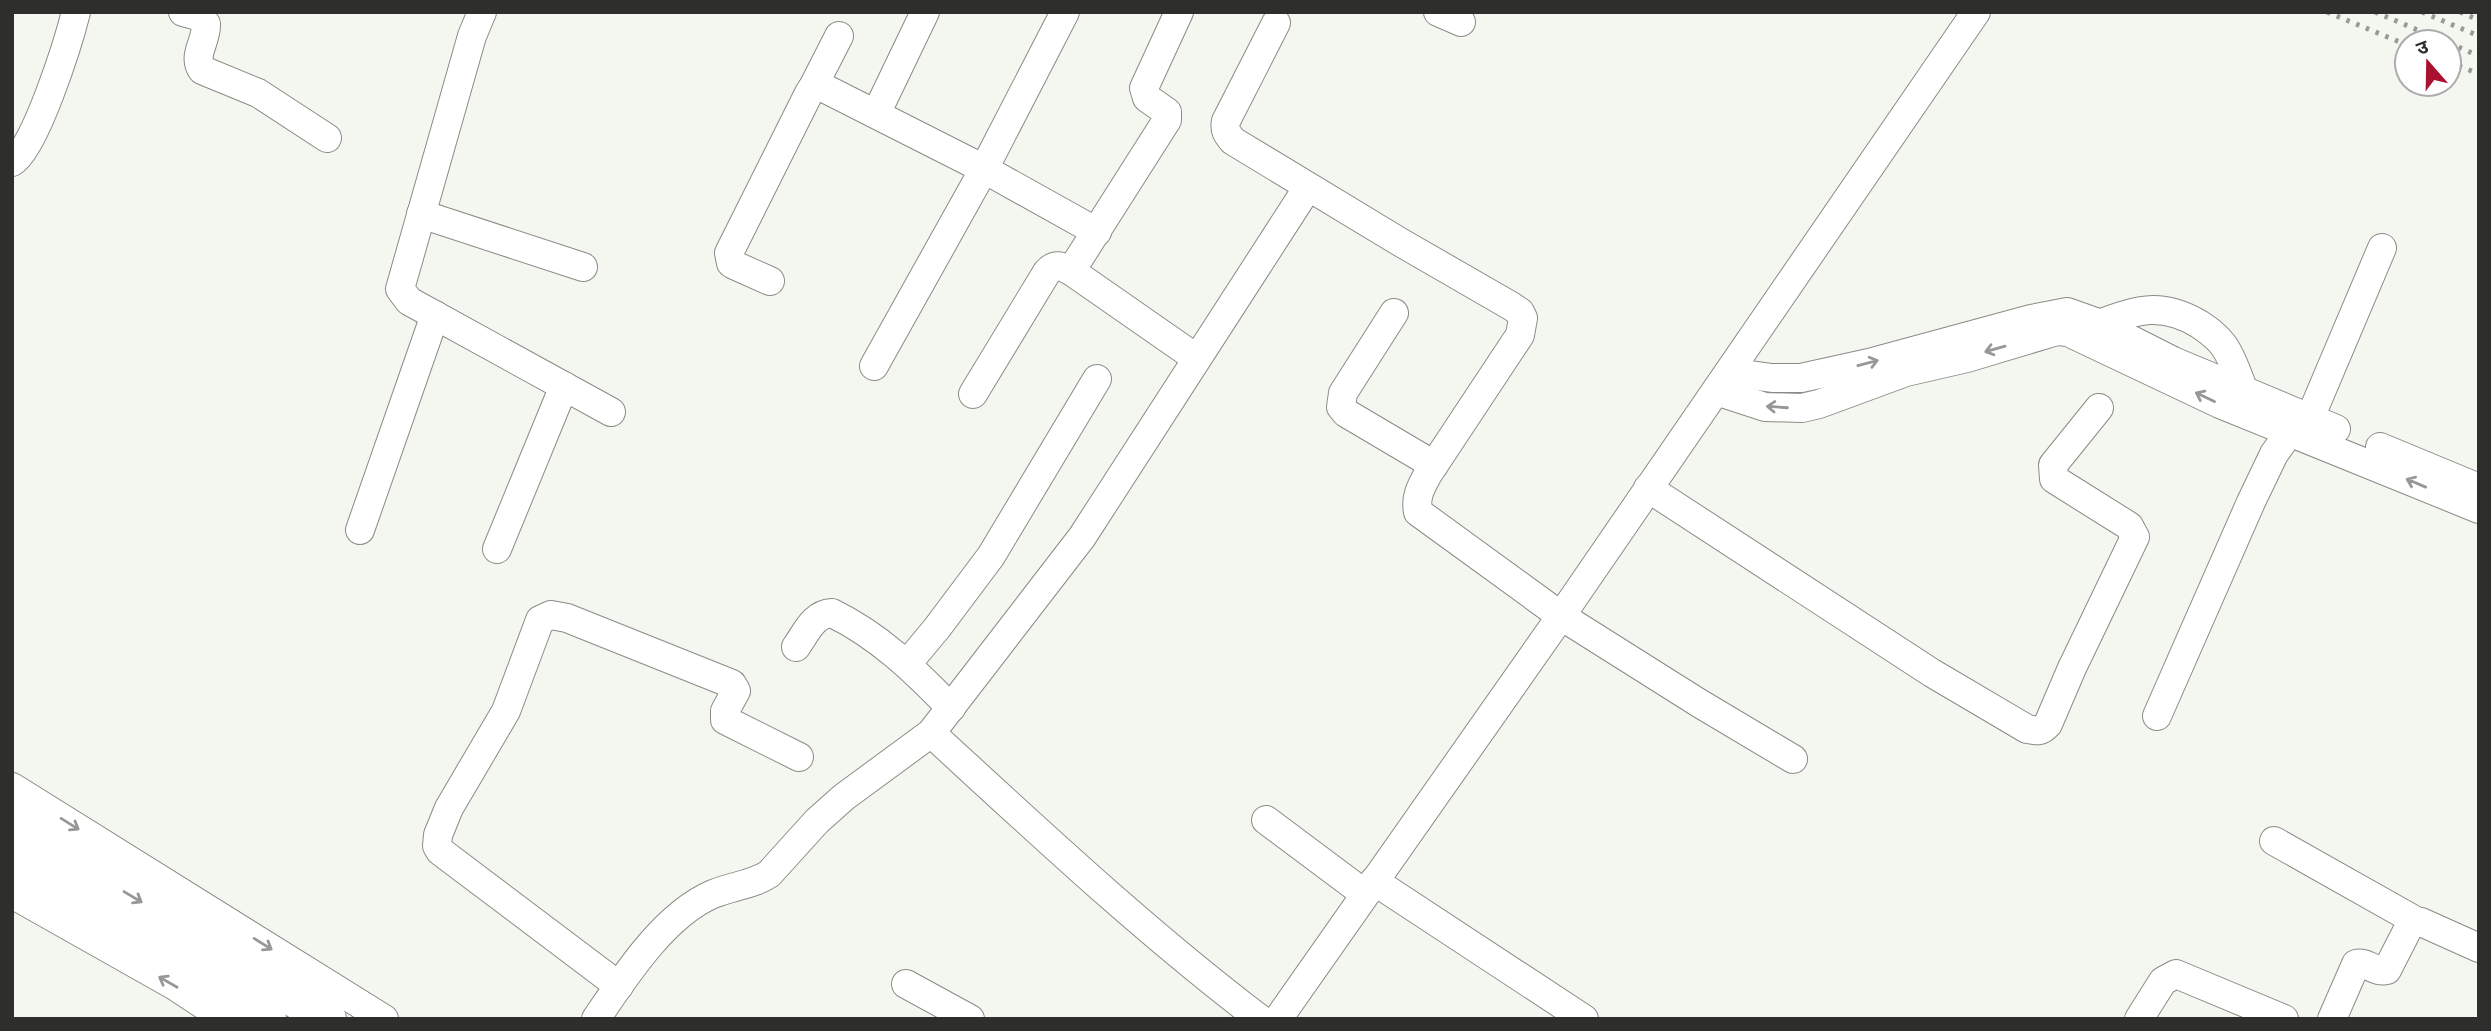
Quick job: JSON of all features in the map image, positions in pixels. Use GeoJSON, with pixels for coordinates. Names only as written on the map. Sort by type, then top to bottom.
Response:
{"type":"FeatureCollection","features":[{"type":"Feature","properties":{"kind":"highway"},"geometry":{"type":"LineString","coordinates":[[12,823],[234,958],[327,1019]]}},
{"type":"Feature","properties":{"kind":"highway"},"geometry":{"type":"LineString","coordinates":[[12,859],[267,1019]]}},
{"type":"Feature","properties":{"kind":"street"},"geometry":{"type":"LineString","coordinates":[[12,162],[25,150],[45,106],[76,12]]}},
{"type":"Feature","properties":{"kind":"street"},"geometry":{"type":"LineString","coordinates":[[183,12],[198,16],[206,24],[198,59],[202,70],[258,93],[327,138]]}},
{"type":"Feature","properties":{"kind":"street"},"geometry":{"type":"LineString","coordinates":[[482,12],[472,36],[400,289],[409,301],[611,412]]}},
{"type":"Feature","properties":{"kind":"street"},"geometry":{"type":"LineString","coordinates":[[876,114],[925,12]]}},
{"type":"Feature","properties":{"kind":"street"},"geometry":{"type":"LineString","coordinates":[[874,366],[984,169],[1065,12]]}},
{"type":"Feature","properties":{"kind":"street"},"geometry":{"type":"LineString","coordinates":[[1071,271],[1167,120],[1167,112],[1147,98],[1144,88],[1180,12]]}},
{"type":"Feature","properties":{"kind":"street"},"geometry":{"type":"LineString","coordinates":[[1279,1019],[1561,616],[1971,13]]}},
{"type":"Feature","properties":{"kind":"street"},"geometry":{"type":"LineString","coordinates":[[1276,23],[1226,121],[1224,129],[1233,141],[1511,306],[1524,318],[1520,335],[1434,465],[1418,494],[1418,512],[1561,616],[1699,704],[1793,759]]}},
{"type":"Feature","properties":{"kind":"street"},"geometry":{"type":"LineString","coordinates":[[770,281],[731,263],[729,253],[839,36]]}},
{"type":"Feature","properties":{"kind":"street"},"geometry":{"type":"LineString","coordinates":[[813,87],[824,86],[984,169],[1097,232]]}},
{"type":"Feature","properties":{"kind":"street"},"geometry":{"type":"LineString","coordinates":[[596,1019],[639,959],[683,914],[713,894],[760,880],[769,874],[817,821],[844,797],[931,733],[1082,537],[1308,187]]}},
{"type":"Feature","properties":{"kind":"street"},"geometry":{"type":"LineString","coordinates":[[421,214],[583,267]]}},
{"type":"Feature","properties":{"kind":"street"},"geometry":{"type":"LineString","coordinates":[[2157,716],[2274,454],[2301,426],[2382,248]]}},
{"type":"Feature","properties":{"kind":"street"},"geometry":{"type":"LineString","coordinates":[[973,394],[1047,272],[1057,265],[1071,271],[1196,358]]}},
{"type":"Feature","properties":{"kind":"street"},"geometry":{"type":"LineString","coordinates":[[2099,324],[2135,311],[2152,309],[2186,316],[2220,340],[2244,391]]}},
{"type":"Feature","properties":{"kind":"street"},"geometry":{"type":"LineString","coordinates":[[1394,313],[1343,393],[1341,407],[1346,413],[1434,465]]}},
{"type":"Feature","properties":{"kind":"street"},"geometry":{"type":"LineString","coordinates":[[360,530],[435,315]]}},
{"type":"Feature","properties":{"kind":"street"},"geometry":{"type":"LineString","coordinates":[[1722,381],[1765,407],[1802,408],[1906,372],[1967,358],[2057,331],[2066,322],[2099,324],[2174,361],[2244,391],[2301,426],[2479,509]]}},
{"type":"Feature","properties":{"kind":"street"},"geometry":{"type":"LineString","coordinates":[[2066,322],[2077,335],[2220,404],[2301,426],[2479,488]]}},
{"type":"Feature","properties":{"kind":"street"},"geometry":{"type":"LineString","coordinates":[[907,664],[991,556],[1097,379]]}},
{"type":"Feature","properties":{"kind":"street"},"geometry":{"type":"LineString","coordinates":[[497,549],[564,386]]}},
{"type":"Feature","properties":{"kind":"street"},"geometry":{"type":"LineString","coordinates":[[1648,488],[1932,673],[2027,729],[2037,731],[2048,724],[2134,537],[2129,526],[2052,476],[2053,464],[2099,408]]}},
{"type":"Feature","properties":{"kind":"street"},"geometry":{"type":"LineString","coordinates":[[796,647],[815,619],[832,613],[878,640],[907,664],[951,708]]}},
{"type":"Feature","properties":{"kind":"street"},"geometry":{"type":"LineString","coordinates":[[619,986],[440,851],[437,846],[438,835],[449,808],[509,705],[540,620],[551,615],[567,618],[732,684],[736,691],[725,711],[725,720],[799,757]]}},
{"type":"Feature","properties":{"kind":"street"},"geometry":{"type":"LineString","coordinates":[[931,733],[1147,930],[1260,1019]]}},
{"type":"Feature","properties":{"kind":"street"},"geometry":{"type":"LineString","coordinates":[[12,788],[384,1019]]}},
{"type":"Feature","properties":{"kind":"street"},"geometry":{"type":"LineString","coordinates":[[1266,820],[1370,888],[1584,1019]]}},
{"type":"Feature","properties":{"kind":"street"},"geometry":{"type":"LineString","coordinates":[[2274,841],[2416,921],[2479,948]]}},
{"type":"Feature","properties":{"kind":"street"},"geometry":{"type":"LineString","coordinates":[[12,894],[175,986],[225,1019]]}},
{"type":"Feature","properties":{"kind":"street"},"geometry":{"type":"LineString","coordinates":[[2332,1019],[2356,964],[2362,963],[2379,971],[2387,970],[2409,926],[2416,921]]}},
{"type":"Feature","properties":{"kind":"street"},"geometry":{"type":"LineString","coordinates":[[2139,1019],[2163,981],[2176,974],[2284,1019]]}},
{"type":"Feature","properties":{"kind":"street"},"geometry":{"type":"LineString","coordinates":[[906,985],[970,1019]]}},
{"type":"Feature","properties":{"kind":"railway"},"geometry":{"type":"LineString","coordinates":[[2327,12],[2393,39]]}},
{"type":"Feature","properties":{"kind":"railway"},"geometry":{"type":"LineString","coordinates":[[2375,12],[2413,28]]}},
{"type":"Feature","properties":{"kind":"railway"},"geometry":{"type":"LineString","coordinates":[[2422,12],[2479,36]]}},
{"type":"Feature","properties":{"kind":"railway"},"geometry":{"type":"LineString","coordinates":[[2460,12],[2479,20]]}},
{"type":"Feature","properties":{"kind":"railway"},"geometry":{"type":"LineString","coordinates":[[2463,49],[2479,56]]}},
{"type":"Feature","properties":{"kind":"railway"},"geometry":{"type":"LineString","coordinates":[[2463,68],[2479,74]]}}]}
